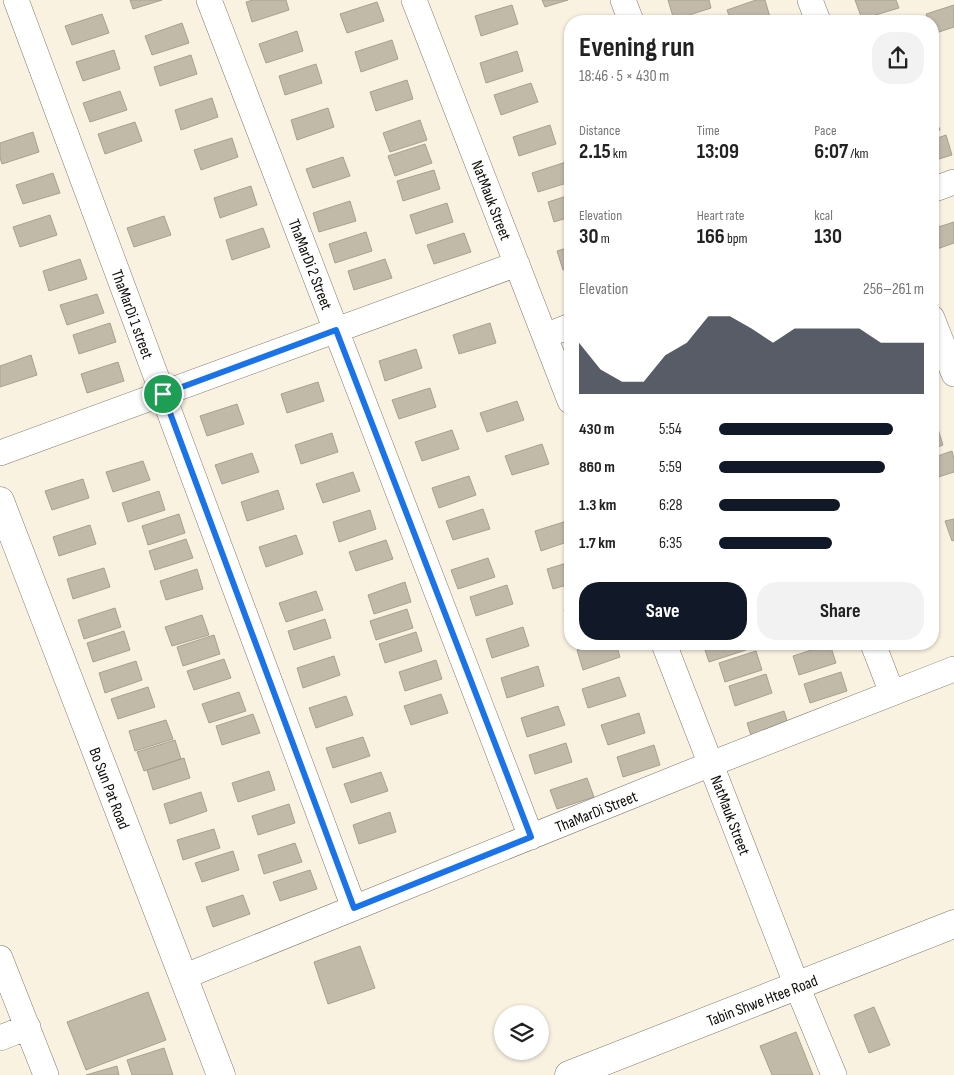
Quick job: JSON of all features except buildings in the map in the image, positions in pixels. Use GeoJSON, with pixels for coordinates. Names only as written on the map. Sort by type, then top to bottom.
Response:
{"type":"FeatureCollection","features":[{"type":"Feature","properties":{"kind":"street","name":"ThaMarDi 1 street"},"geometry":{"type":"LineString","coordinates":[[16,0],[354,908]]}},
{"type":"Feature","properties":{"kind":"street","name":"ThaMarDi 2 Street"},"geometry":{"type":"LineString","coordinates":[[209,0],[531,837]]}},
{"type":"Feature","properties":{"kind":"street","name":"NatMauk Street"},"geometry":{"type":"LineString","coordinates":[[414,0],[564,386]]}},
{"type":"Feature","properties":{"kind":"street"},"geometry":{"type":"LineString","coordinates":[[623,0],[629,15]]}},
{"type":"Feature","properties":{"kind":"street"},"geometry":{"type":"LineString","coordinates":[[810,0],[816,15]]}},
{"type":"Feature","properties":{"kind":"street"},"geometry":{"type":"LineString","coordinates":[[939,187],[954,182]]}},
{"type":"Feature","properties":{"kind":"street"},"geometry":{"type":"LineString","coordinates":[[0,453],[517,264]]}},
{"type":"Feature","properties":{"kind":"street"},"geometry":{"type":"LineString","coordinates":[[544,336],[564,328]]}},
{"type":"Feature","properties":{"kind":"street"},"geometry":{"type":"LineString","coordinates":[[939,336],[954,374]]}},
{"type":"Feature","properties":{"kind":"street","name":"Bo Sun Pat Road"},"geometry":{"type":"LineString","coordinates":[[0,501],[221,1075]]}},
{"type":"Feature","properties":{"kind":"street","name":"NatMauk Street"},"geometry":{"type":"LineString","coordinates":[[666,650],[797,986],[834,1075]]}},
{"type":"Feature","properties":{"kind":"street"},"geometry":{"type":"LineString","coordinates":[[875,650],[892,693]]}},
{"type":"Feature","properties":{"kind":"street","name":"ThaMarDi Street"},"geometry":{"type":"LineString","coordinates":[[183,977],[711,764],[954,669]]}},
{"type":"Feature","properties":{"kind":"street","name":"Tabin Shwe Htee Road"},"geometry":{"type":"LineString","coordinates":[[569,1075],[954,924]]}},
{"type":"Feature","properties":{"kind":"street"},"geometry":{"type":"LineString","coordinates":[[0,958],[46,1075]]}},
{"type":"Feature","properties":{"kind":"street"},"geometry":{"type":"LineString","coordinates":[[0,1038],[28,1027]]}},
{"type":"Feature","properties":{"kind":"route"},"geometry":{"type":"LineString","coordinates":[[336,330],[531,837],[354,908],[163,394],[336,330]]}}]}
